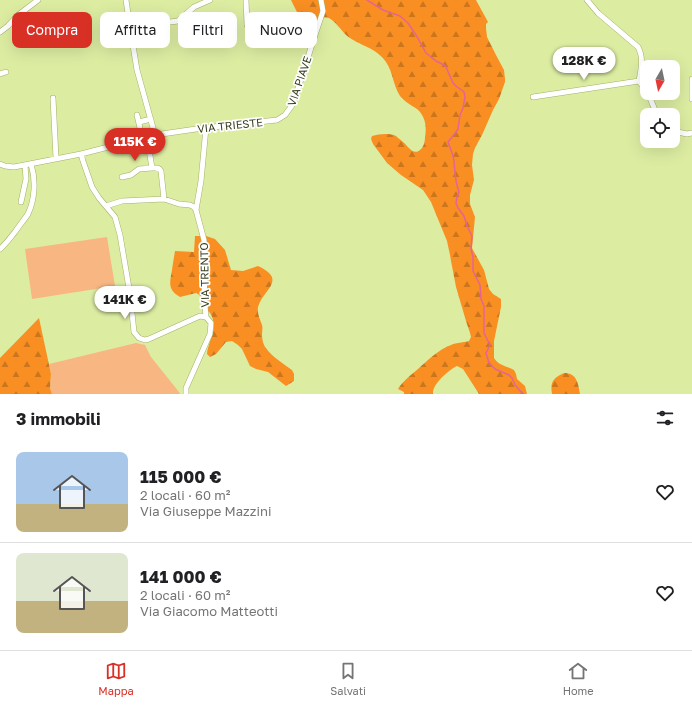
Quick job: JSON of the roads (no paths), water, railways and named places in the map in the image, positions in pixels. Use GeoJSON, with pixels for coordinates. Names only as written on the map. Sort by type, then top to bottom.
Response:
{"type":"FeatureCollection","features":[{"type":"Feature","properties":{"kind":"street"},"geometry":{"type":"LineString","coordinates":[[0,32],[17,16],[38,0]]}},
{"type":"Feature","properties":{"kind":"street"},"geometry":{"type":"LineString","coordinates":[[126,0],[128,12]]}},
{"type":"Feature","properties":{"kind":"street"},"geometry":{"type":"LineString","coordinates":[[170,22],[178,21],[194,7],[210,0]]}},
{"type":"Feature","properties":{"kind":"street"},"geometry":{"type":"LineString","coordinates":[[246,0],[246,12]]}},
{"type":"Feature","properties":{"kind":"street","name":"VIA PIAVE"},"geometry":{"type":"LineString","coordinates":[[285,115],[293,104],[323,11],[321,0]]}},
{"type":"Feature","properties":{"kind":"street"},"geometry":{"type":"LineString","coordinates":[[533,97],[639,81],[642,58],[638,47],[598,13],[587,0]]}},
{"type":"Feature","properties":{"kind":"street"},"geometry":{"type":"LineString","coordinates":[[133,48],[137,70],[155,135]]}},
{"type":"Feature","properties":{"kind":"street"},"geometry":{"type":"LineString","coordinates":[[0,74],[6,72]]}},
{"type":"Feature","properties":{"kind":"street"},"geometry":{"type":"LineString","coordinates":[[692,79],[692,99]]}},
{"type":"Feature","properties":{"kind":"street"},"geometry":{"type":"LineString","coordinates":[[53,98],[56,158]]}},
{"type":"Feature","properties":{"kind":"street"},"geometry":{"type":"LineString","coordinates":[[137,115],[140,128]]}},
{"type":"Feature","properties":{"kind":"street","name":"VIA TRIESTE"},"geometry":{"type":"LineString","coordinates":[[0,164],[14,167],[81,154],[155,135],[276,120],[285,115]]}},
{"type":"Feature","properties":{"kind":"street"},"geometry":{"type":"LineString","coordinates":[[139,122],[151,119]]}},
{"type":"Feature","properties":{"kind":"street","name":"VIA TRENTO"},"geometry":{"type":"LineString","coordinates":[[186,394],[186,388],[210,334],[211,323],[206,317],[204,294],[206,264],[204,240],[196,210],[201,181],[206,128]]}},
{"type":"Feature","properties":{"kind":"street"},"geometry":{"type":"LineString","coordinates":[[680,132],[692,134]]}},
{"type":"Feature","properties":{"kind":"street"},"geometry":{"type":"LineString","coordinates":[[148,137],[152,168]]}},
{"type":"Feature","properties":{"kind":"street"},"geometry":{"type":"LineString","coordinates":[[81,154],[92,187],[115,217],[120,234],[130,294],[134,332],[138,338],[145,340],[149,339],[200,316],[206,317]]}},
{"type":"Feature","properties":{"kind":"street"},"geometry":{"type":"LineString","coordinates":[[0,249],[5,245],[28,214],[34,190],[34,179],[31,164]]}},
{"type":"Feature","properties":{"kind":"street"},"geometry":{"type":"LineString","coordinates":[[21,202],[26,179],[25,165]]}},
{"type":"Feature","properties":{"kind":"street"},"geometry":{"type":"LineString","coordinates":[[122,177],[131,175],[139,170],[152,168],[160,169],[164,199]]}},
{"type":"Feature","properties":{"kind":"street"},"geometry":{"type":"LineString","coordinates":[[106,206],[122,201],[164,199],[194,207],[196,210]]}},
{"type":"Feature","properties":{"kind":"waterway"},"geometry":{"type":"LineString","coordinates":[[367,0],[383,10],[400,16],[408,23],[426,53],[446,67],[453,83],[464,92],[465,97],[458,129],[448,142],[454,158],[456,181],[459,192],[456,203],[464,216],[472,236],[471,249],[473,257],[473,271],[480,285],[481,299],[484,306],[484,333],[490,345],[486,353],[489,363],[495,369],[509,375],[523,394]]}}]}
